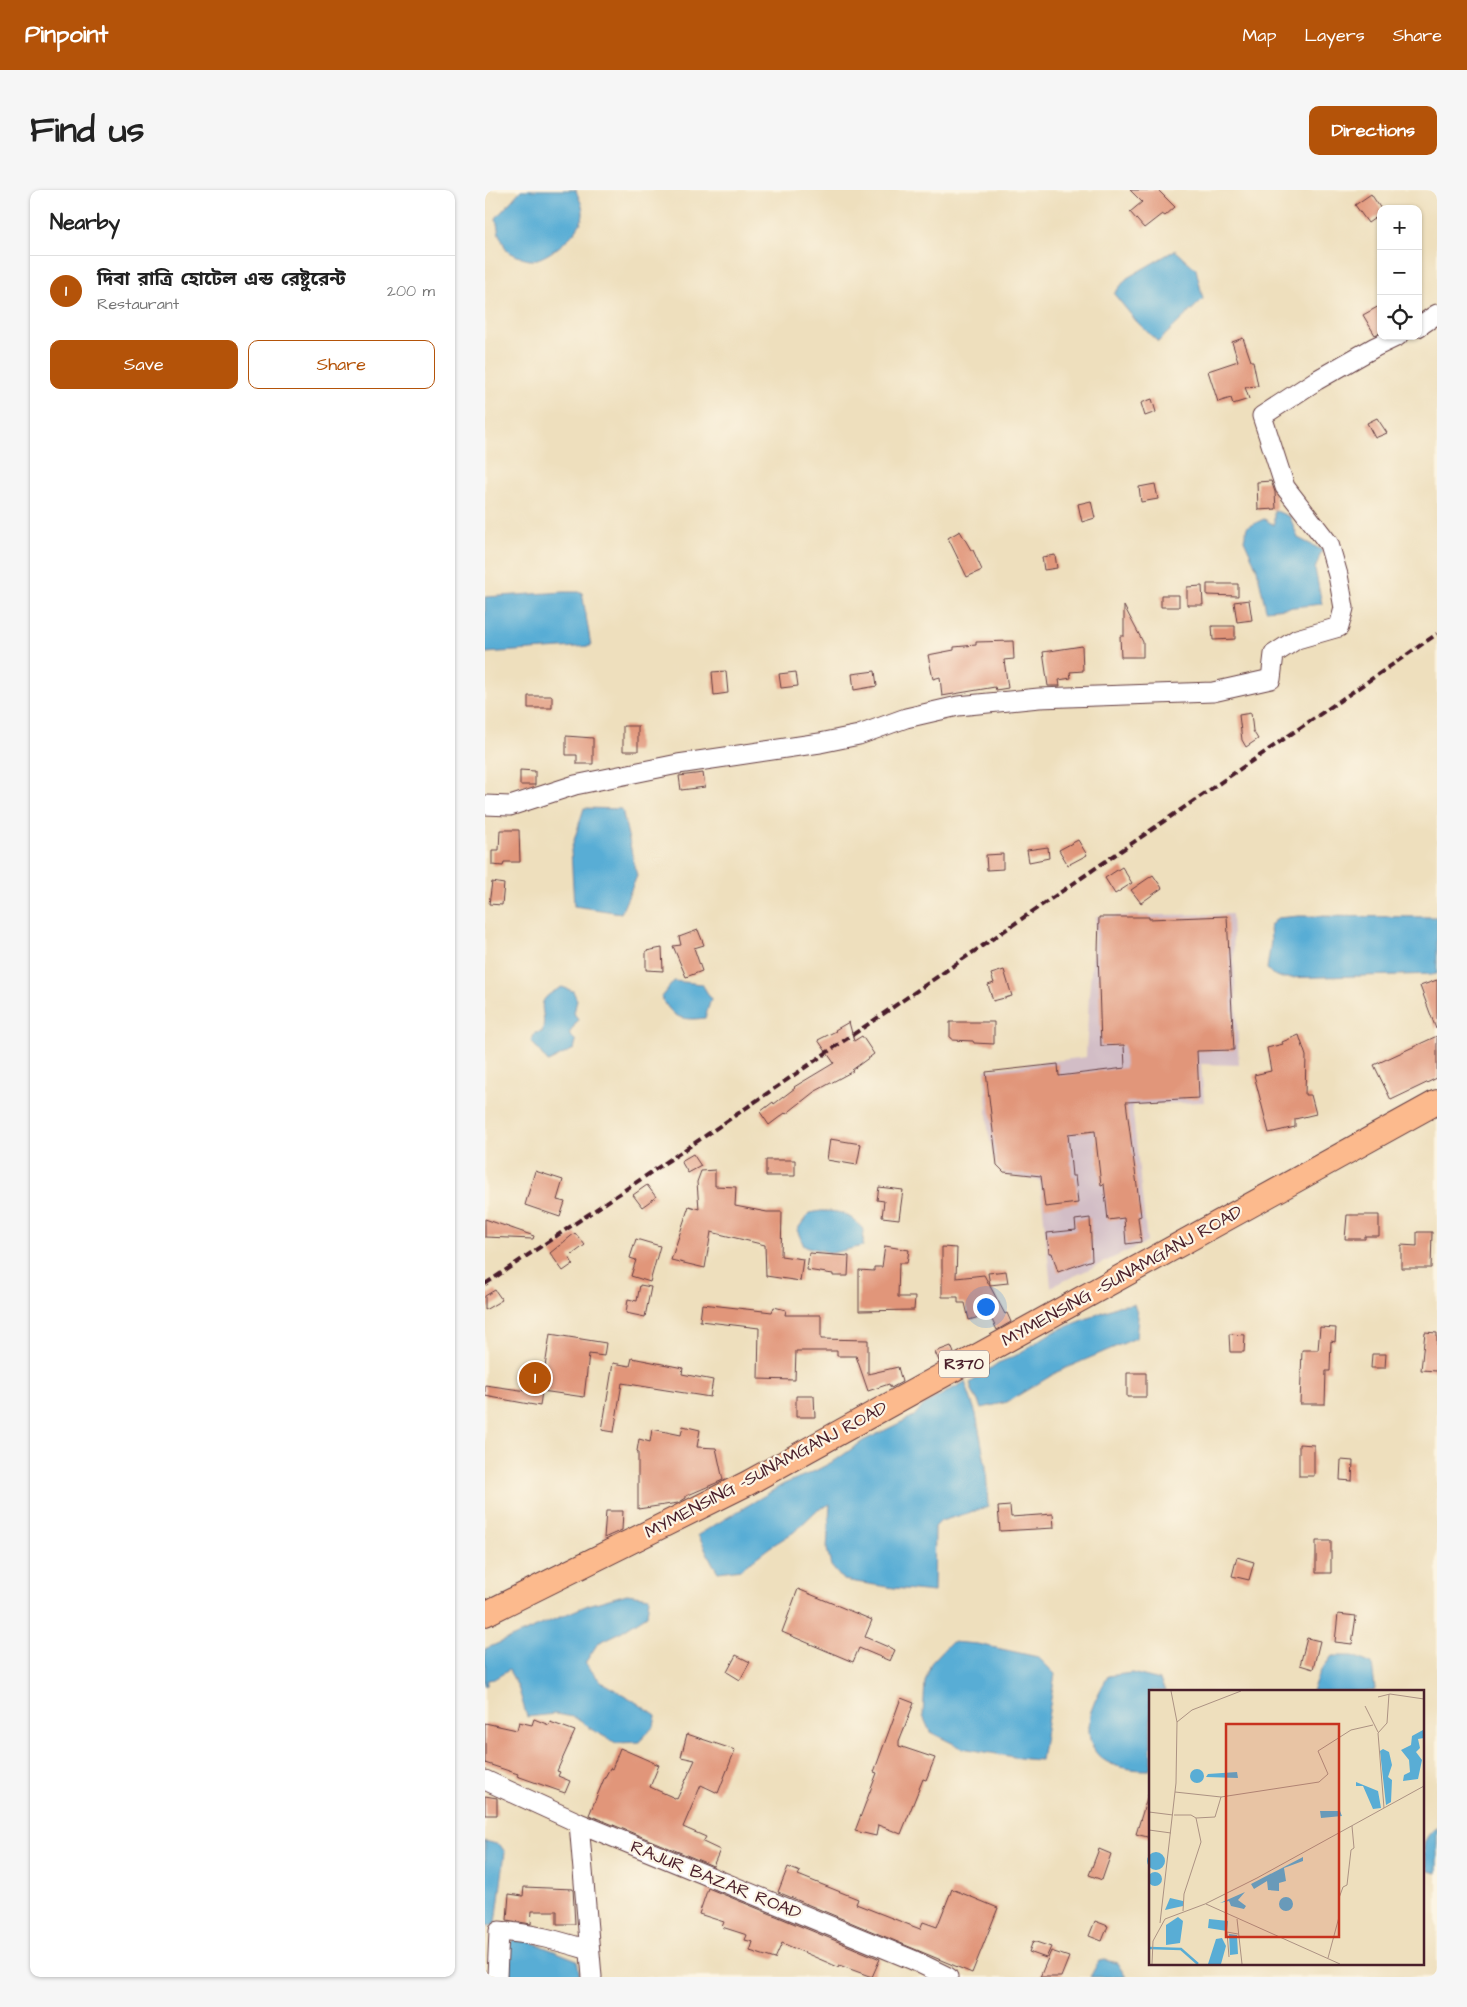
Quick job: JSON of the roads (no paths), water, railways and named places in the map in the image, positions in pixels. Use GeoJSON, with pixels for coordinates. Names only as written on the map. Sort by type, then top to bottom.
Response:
{"type":"FeatureCollection","features":[{"type":"Feature","properties":{"kind":"main road","name":"MYMENSING -SUNAMGANJ ROAD"},"geometry":{"type":"LineString","coordinates":[[485,1614],[748,1483],[1437,1102]]}},
{"type":"Feature","properties":{"kind":"street"},"geometry":{"type":"LineString","coordinates":[[1422,324],[1437,314]]}},
{"type":"Feature","properties":{"kind":"street"},"geometry":{"type":"LineString","coordinates":[[485,805],[509,806],[593,781],[678,764],[836,740],[933,711],[958,706],[1039,698],[1213,692],[1271,679],[1273,654],[1297,640],[1339,628],[1344,608],[1338,575],[1329,544],[1285,488],[1262,416],[1317,380],[1390,340]]}},
{"type":"Feature","properties":{"kind":"street","name":"RAJUR BAZAR ROAD"},"geometry":{"type":"LineString","coordinates":[[485,1780],[579,1823],[913,1960],[948,1977]]}},
{"type":"Feature","properties":{"kind":"street"},"geometry":{"type":"LineString","coordinates":[[579,1823],[592,1977]]}},
{"type":"Feature","properties":{"kind":"street"},"geometry":{"type":"LineString","coordinates":[[497,1977],[499,1931],[523,1932],[547,1937],[589,1950]]}},
{"type":"Feature","properties":{"kind":"water"},"geometry":{"type":"Polygon","coordinates":[[[521,190],[576,190],[583,209],[582,219],[572,235],[556,249],[533,260],[507,251],[499,234],[496,218],[521,190]]]}},
{"type":"Feature","properties":{"kind":"water"},"geometry":{"type":"Polygon","coordinates":[[[1175,250],[1196,269],[1203,299],[1158,342],[1136,321],[1114,294],[1127,278],[1175,250]]]}},
{"type":"Feature","properties":{"kind":"water"},"geometry":{"type":"Polygon","coordinates":[[[1274,510],[1290,517],[1298,538],[1322,550],[1315,569],[1322,604],[1266,610],[1257,569],[1244,540],[1247,527],[1264,519],[1274,525],[1274,510]]]}},
{"type":"Feature","properties":{"kind":"water"},"geometry":{"type":"Polygon","coordinates":[[[582,592],[591,646],[485,653],[485,597],[582,592]]]}},
{"type":"Feature","properties":{"kind":"water"},"geometry":{"type":"Polygon","coordinates":[[[584,808],[622,809],[637,876],[621,913],[574,906],[571,850],[584,808]]]}},
{"type":"Feature","properties":{"kind":"water"},"geometry":{"type":"Polygon","coordinates":[[[1299,916],[1437,917],[1437,974],[1282,978],[1272,974],[1267,969],[1271,941],[1270,926],[1277,918],[1299,916]]]}},
{"type":"Feature","properties":{"kind":"water"},"geometry":{"type":"Polygon","coordinates":[[[674,981],[702,984],[711,999],[705,1018],[684,1018],[670,1010],[661,997],[674,981]]]}},
{"type":"Feature","properties":{"kind":"water"},"geometry":{"type":"Polygon","coordinates":[[[562,987],[573,991],[577,1000],[574,1013],[578,1020],[569,1034],[576,1041],[574,1049],[548,1062],[531,1041],[535,1033],[542,1032],[544,1024],[543,1002],[546,997],[562,987]]]}},
{"type":"Feature","properties":{"kind":"water"},"geometry":{"type":"Polygon","coordinates":[[[821,1211],[845,1214],[854,1220],[864,1230],[863,1246],[832,1253],[804,1246],[797,1230],[809,1213],[821,1211]]]}},
{"type":"Feature","properties":{"kind":"water"},"geometry":{"type":"Polygon","coordinates":[[[1134,1304],[1138,1317],[1136,1338],[1059,1371],[1007,1402],[982,1408],[973,1393],[970,1383],[998,1363],[1015,1356],[1051,1333],[1118,1306],[1134,1304]]]}},
{"type":"Feature","properties":{"kind":"water"},"geometry":{"type":"Polygon","coordinates":[[[965,1382],[976,1414],[986,1467],[988,1507],[941,1521],[935,1527],[934,1592],[843,1580],[831,1566],[827,1549],[830,1504],[816,1511],[794,1532],[741,1569],[718,1572],[698,1535],[784,1484],[815,1471],[836,1460],[863,1441],[914,1416],[925,1404],[965,1382]]]}},
{"type":"Feature","properties":{"kind":"water"},"geometry":{"type":"Polygon","coordinates":[[[627,1594],[649,1597],[647,1615],[619,1633],[598,1643],[585,1663],[601,1682],[656,1716],[654,1726],[639,1742],[616,1743],[574,1717],[555,1714],[527,1717],[518,1687],[509,1670],[494,1679],[488,1680],[485,1686],[485,1649],[588,1605],[627,1594]]]}},
{"type":"Feature","properties":{"kind":"water"},"geometry":{"type":"Polygon","coordinates":[[[951,1642],[978,1644],[1038,1657],[1055,1674],[1041,1760],[962,1748],[930,1732],[923,1716],[925,1682],[931,1663],[951,1642]]]}},
{"type":"Feature","properties":{"kind":"water"},"geometry":{"type":"Polygon","coordinates":[[[1332,1656],[1353,1656],[1372,1664],[1375,1689],[1312,1690],[1319,1673],[1332,1656]]]}},
{"type":"Feature","properties":{"kind":"water"},"geometry":{"type":"Polygon","coordinates":[[[1132,1673],[1160,1680],[1165,1690],[1149,1690],[1149,1770],[1116,1766],[1099,1756],[1093,1748],[1090,1739],[1090,1713],[1108,1676],[1132,1673]]]}},
{"type":"Feature","properties":{"kind":"water"},"geometry":{"type":"Polygon","coordinates":[[[1437,1827],[1437,1873],[1429,1871],[1424,1847],[1427,1837],[1437,1827]]]}},
{"type":"Feature","properties":{"kind":"water"},"geometry":{"type":"Polygon","coordinates":[[[485,1841],[500,1845],[505,1852],[496,1923],[491,1926],[485,1925],[485,1841]]]}},
{"type":"Feature","properties":{"kind":"water"},"geometry":{"type":"Polygon","coordinates":[[[514,1939],[526,1940],[577,1960],[580,1977],[508,1977],[508,1952],[514,1939]]]}},
{"type":"Feature","properties":{"kind":"water"},"geometry":{"type":"Polygon","coordinates":[[[1105,1960],[1117,1963],[1126,1977],[1090,1977],[1099,1961],[1105,1960]]]}},
{"type":"Feature","properties":{"kind":"railway"},"geometry":{"type":"LineString","coordinates":[[485,1284],[708,1134],[1437,634]]}},
{"type":"Feature","properties":{"kind":"place","name":"দিবা রাত্রি হোটেল এন্ড রেষ্টুরেন্ট"},"geometry":{"type":"Point","coordinates":[535,1378]}}]}
